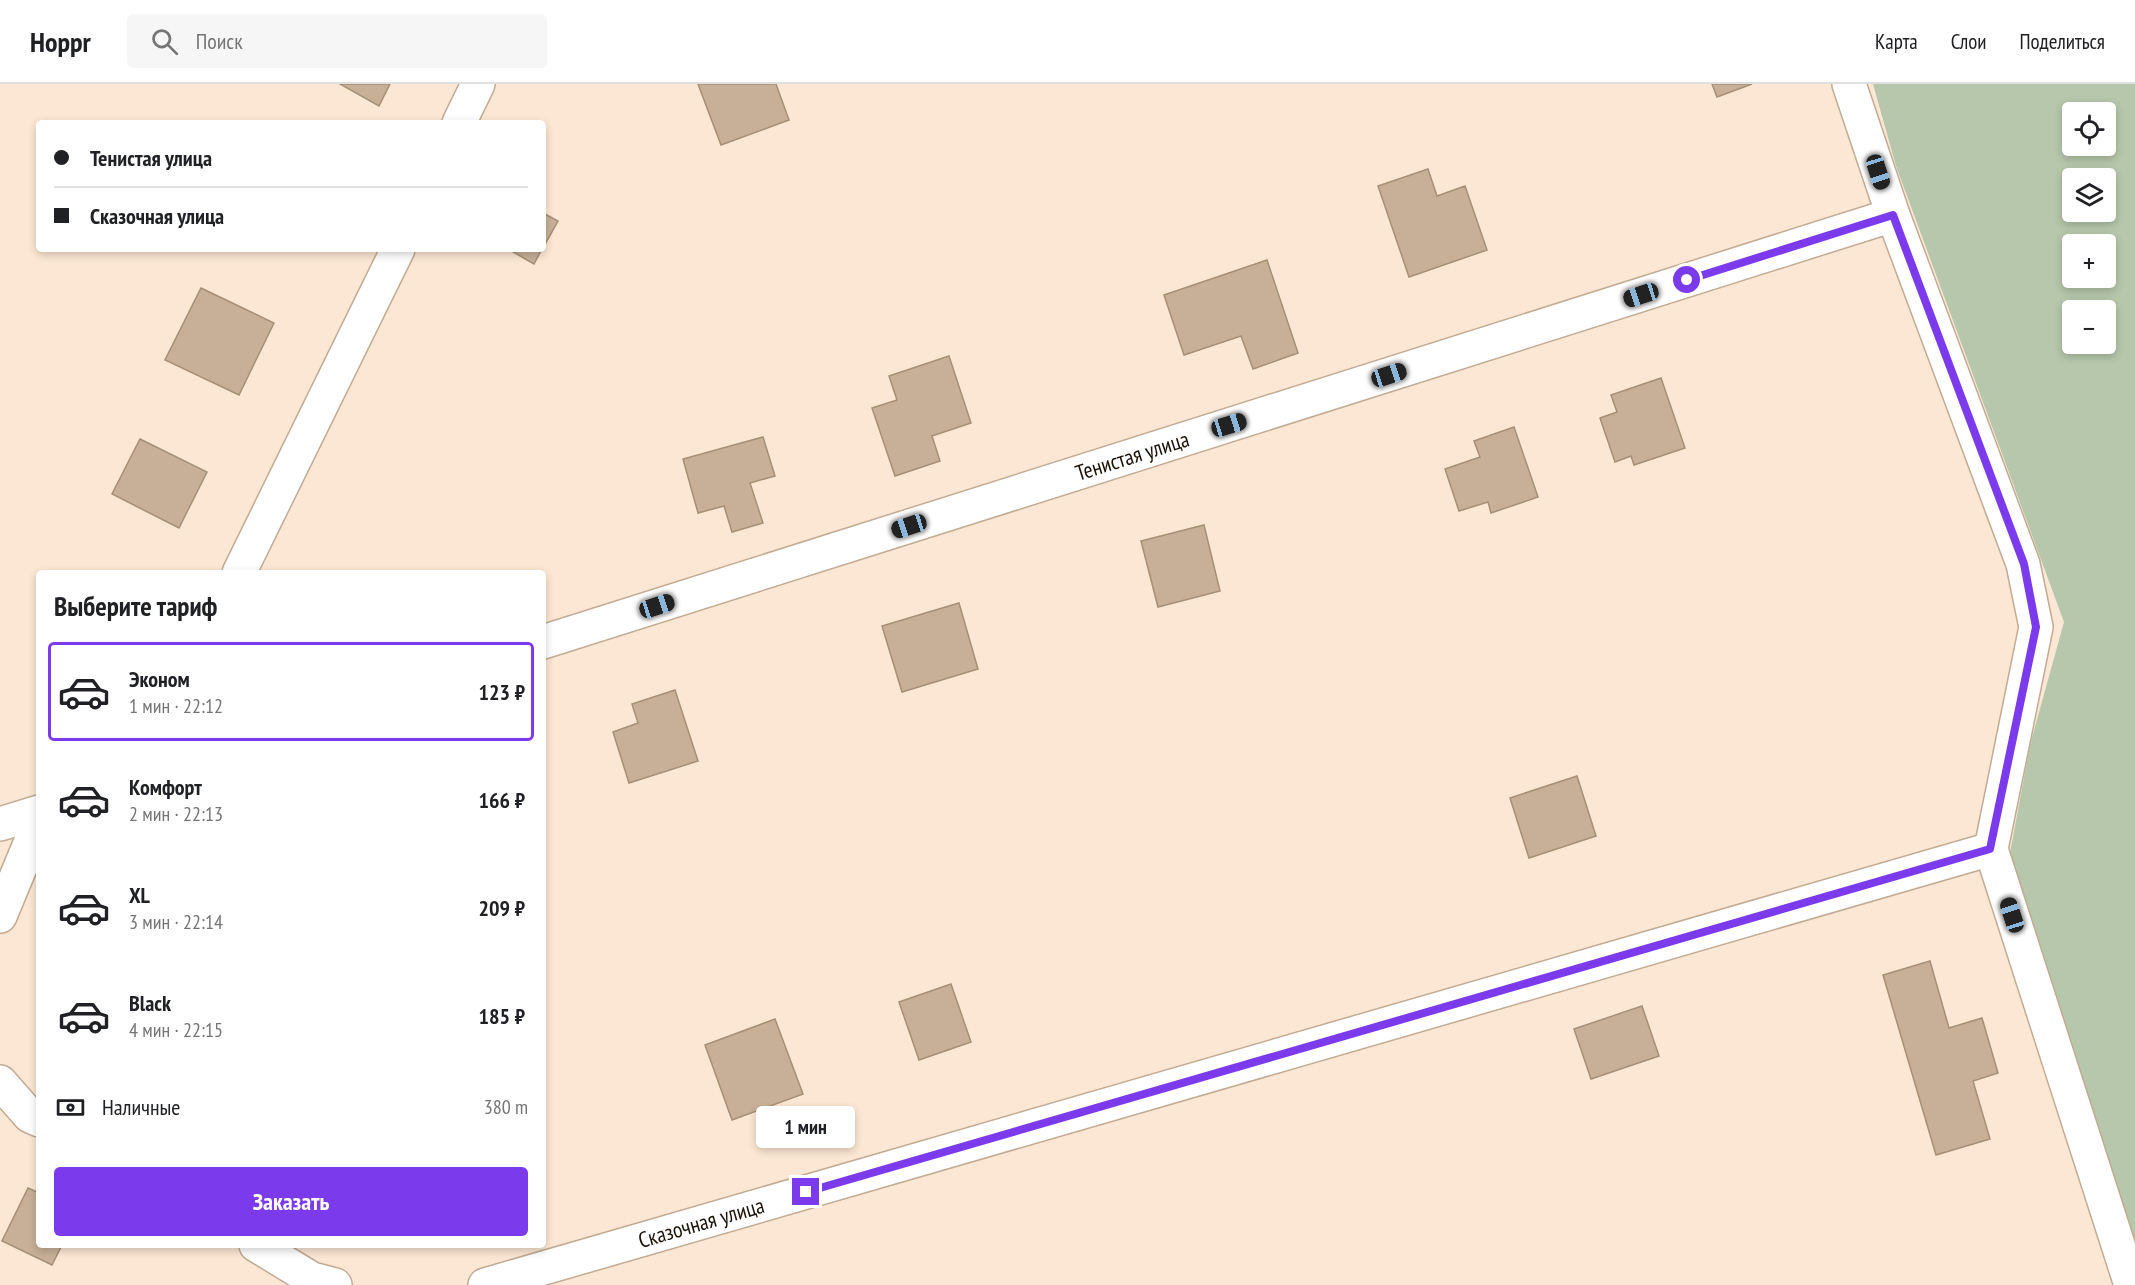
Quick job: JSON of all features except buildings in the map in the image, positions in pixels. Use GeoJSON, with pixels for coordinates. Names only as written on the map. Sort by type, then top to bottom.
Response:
{"type":"FeatureCollection","features":[{"type":"Feature","properties":{"kind":"street"},"geometry":{"type":"LineString","coordinates":[[460,120],[478,84]]}},
{"type":"Feature","properties":{"kind":"street"},"geometry":{"type":"LineString","coordinates":[[1849,84],[1893,215],[2024,564],[2036,627],[1990,849],[2131,1285]]}},
{"type":"Feature","properties":{"kind":"street","name":"Тенистая улица"},"geometry":{"type":"LineString","coordinates":[[546,641],[1893,215]]}},
{"type":"Feature","properties":{"kind":"street"},"geometry":{"type":"LineString","coordinates":[[240,570],[397,252]]}},
{"type":"Feature","properties":{"kind":"street"},"geometry":{"type":"LineString","coordinates":[[0,824],[36,813]]}},
{"type":"Feature","properties":{"kind":"street"},"geometry":{"type":"LineString","coordinates":[[0,916],[36,829]]}},
{"type":"Feature","properties":{"kind":"street","name":"Сказочная улица"},"geometry":{"type":"LineString","coordinates":[[485,1285],[1990,849]]}},
{"type":"Feature","properties":{"kind":"street"},"geometry":{"type":"LineString","coordinates":[[0,1082],[30,1116],[36,1119]]}},
{"type":"Feature","properties":{"kind":"street"},"geometry":{"type":"LineString","coordinates":[[261,1248],[318,1283]]}},
{"type":"Feature","properties":{"kind":"green space"},"geometry":{"type":"Polygon","coordinates":[[[1873,84],[2135,84],[2135,1258],[2008,864],[2030,745],[2064,622],[1896,166],[1873,84]]]}},
{"type":"Feature","properties":{"kind":"route"},"geometry":{"type":"LineString","coordinates":[[806,1192],[1990,849],[2036,627],[2024,564],[1893,215],[1687,280]]}}]}
